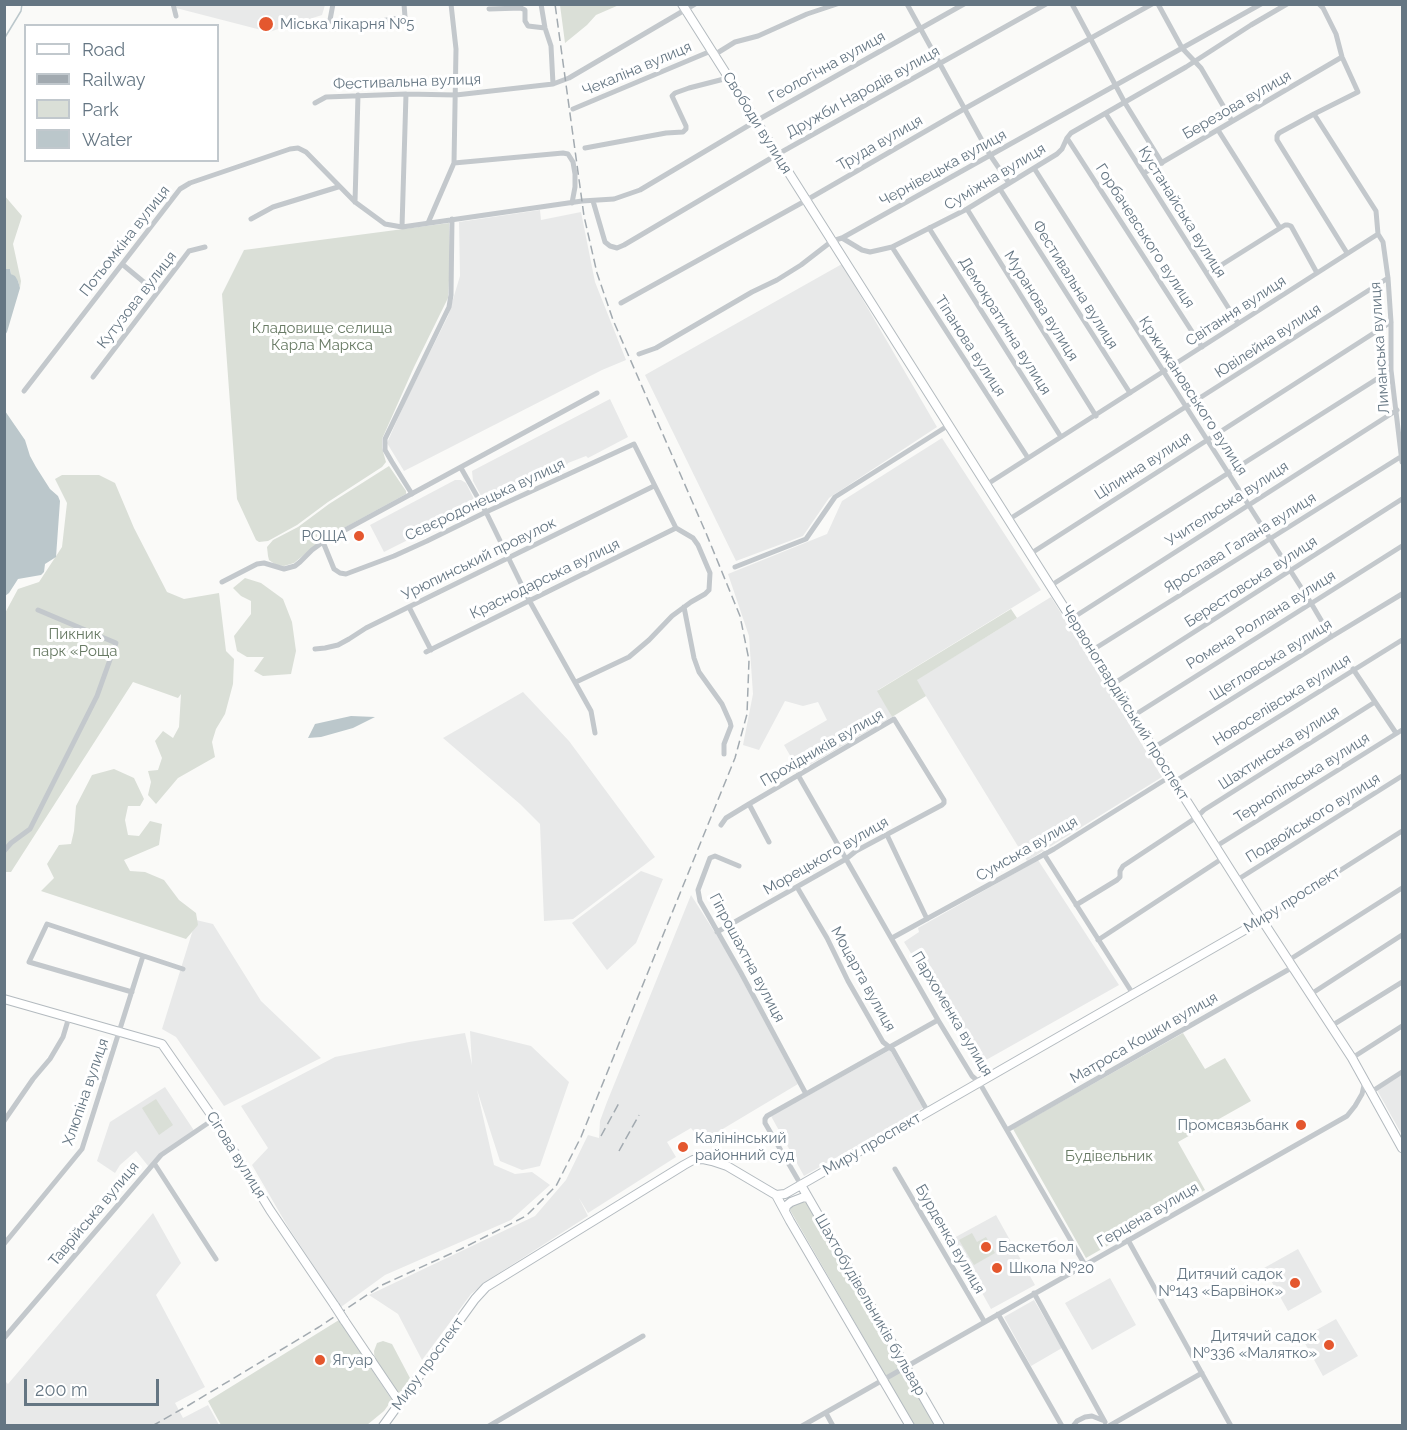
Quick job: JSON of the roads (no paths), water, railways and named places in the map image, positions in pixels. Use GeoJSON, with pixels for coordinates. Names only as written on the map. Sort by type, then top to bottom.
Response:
{"type":"FeatureCollection","features":[{"type":"Feature","properties":{"kind":"main road","name":"Свободи вулиця"},"geometry":{"type":"LineString","coordinates":[[684,7],[844,260]]}},
{"type":"Feature","properties":{"kind":"main road","name":"Червоногвардійський проспект"},"geometry":{"type":"LineString","coordinates":[[844,260],[1215,847],[1352,1058],[1402,1148]]}},
{"type":"Feature","properties":{"kind":"main road","name":"Миру проспект"},"geometry":{"type":"LineString","coordinates":[[383,1425],[486,1287],[684,1165],[693,1160],[712,1161],[727,1166],[777,1195],[785,1194],[1262,920]]}},
{"type":"Feature","properties":{"kind":"main road","name":"Сігова вулиця"},"geometry":{"type":"LineString","coordinates":[[4,999],[162,1044],[214,1119],[270,1210],[400,1403]]}},
{"type":"Feature","properties":{"kind":"main road","name":"Шахтобудівельників бульвар"},"geometry":{"type":"LineString","coordinates":[[801,1185],[940,1425]]}},
{"type":"Feature","properties":{"kind":"main road","name":"Шахтобудівельників бульвар"},"geometry":{"type":"LineString","coordinates":[[777,1195],[909,1425]]}},
{"type":"Feature","properties":{"kind":"main road"},"geometry":{"type":"LineString","coordinates":[[785,1211],[786,1206],[791,1202],[804,1197],[808,1198]]}},
{"type":"Feature","properties":{"kind":"street"},"geometry":{"type":"LineString","coordinates":[[173,4],[176,16]]}},
{"type":"Feature","properties":{"kind":"street"},"geometry":{"type":"LineString","coordinates":[[333,4],[330,20],[345,27],[405,17],[404,4]]}},
{"type":"Feature","properties":{"kind":"street"},"geometry":{"type":"LineString","coordinates":[[428,223],[454,163],[456,49],[451,4]]}},
{"type":"Feature","properties":{"kind":"street"},"geometry":{"type":"LineString","coordinates":[[541,4],[551,46],[553,84]]}},
{"type":"Feature","properties":{"kind":"street","name":"Фестивальна вулиця"},"geometry":{"type":"LineString","coordinates":[[315,104],[326,97],[456,95],[553,84],[569,78],[684,7],[695,4]]}},
{"type":"Feature","properties":{"kind":"street","name":"Чекаліна вулиця"},"geometry":{"type":"LineString","coordinates":[[573,110],[735,42],[758,36],[807,14],[837,4]]}},
{"type":"Feature","properties":{"kind":"street"},"geometry":{"type":"LineString","coordinates":[[907,4],[990,156],[1009,183]]}},
{"type":"Feature","properties":{"kind":"street","name":"Геологічна вулиця"},"geometry":{"type":"LineString","coordinates":[[428,223],[614,199],[640,190],[756,121],[964,4]]}},
{"type":"Feature","properties":{"kind":"street","name":"Дружби Народів вулиця"},"geometry":{"type":"LineString","coordinates":[[593,201],[606,242],[617,248],[778,154],[1046,4]]}},
{"type":"Feature","properties":{"kind":"street"},"geometry":{"type":"LineString","coordinates":[[1072,4],[1125,103],[1162,163]]}},
{"type":"Feature","properties":{"kind":"street","name":"Труда вулиця"},"geometry":{"type":"LineString","coordinates":[[621,303],[1152,4]]}},
{"type":"Feature","properties":{"kind":"street"},"geometry":{"type":"LineString","coordinates":[[1158,4],[1182,48],[1201,68],[1232,121]]}},
{"type":"Feature","properties":{"kind":"street","name":"Чернівецька вулиця"},"geometry":{"type":"LineString","coordinates":[[639,354],[656,348],[777,280],[832,241],[842,238],[1261,4]]}},
{"type":"Feature","properties":{"kind":"street","name":"Суміжна вулиця"},"geometry":{"type":"LineString","coordinates":[[892,247],[967,209],[1000,189],[1062,149],[1071,133],[1194,62],[1287,4]]}},
{"type":"Feature","properties":{"kind":"street"},"geometry":{"type":"LineString","coordinates":[[1319,4],[1336,34],[1342,57],[1358,92],[1279,133],[1277,140],[1347,253]]}},
{"type":"Feature","properties":{"kind":"street"},"geometry":{"type":"LineString","coordinates":[[489,9],[521,8],[525,10],[525,21],[528,26],[545,28]]}},
{"type":"Feature","properties":{"kind":"street","name":"Березова вулиця"},"geometry":{"type":"LineString","coordinates":[[1144,173],[1342,57]]}},
{"type":"Feature","properties":{"kind":"street"},"geometry":{"type":"LineString","coordinates":[[585,148],[683,132],[686,126],[672,96],[689,88],[728,78]]}},
{"type":"Feature","properties":{"kind":"street"},"geometry":{"type":"LineString","coordinates":[[402,227],[406,94]]}},
{"type":"Feature","properties":{"kind":"street"},"geometry":{"type":"LineString","coordinates":[[355,202],[358,95]]}},
{"type":"Feature","properties":{"kind":"street","name":"Кустанайська вулиця"},"geometry":{"type":"LineString","coordinates":[[1106,114],[1238,323]]}},
{"type":"Feature","properties":{"kind":"street"},"geometry":{"type":"LineString","coordinates":[[1314,114],[1376,211],[1378,234]]}},
{"type":"Feature","properties":{"kind":"street"},"geometry":{"type":"LineString","coordinates":[[1218,130],[1280,228]]}},
{"type":"Feature","properties":{"kind":"street","name":"Горбачевського вулиця"},"geometry":{"type":"LineString","coordinates":[[1067,138],[1202,347]]}},
{"type":"Feature","properties":{"kind":"street","name":"Потьомкіна вулиця"},"geometry":{"type":"LineString","coordinates":[[24,391],[180,189],[190,183],[298,148],[306,152],[355,202],[385,224],[402,227],[428,223]]}},
{"type":"Feature","properties":{"kind":"street"},"geometry":{"type":"LineString","coordinates":[[454,163],[568,154],[573,162],[575,174],[572,203]]}},
{"type":"Feature","properties":{"kind":"street","name":"Кржижановського вулиця"},"geometry":{"type":"LineString","coordinates":[[1034,168],[1331,636]]}},
{"type":"Feature","properties":{"kind":"street"},"geometry":{"type":"LineString","coordinates":[[251,219],[273,207],[338,186]]}},
{"type":"Feature","properties":{"kind":"street","name":"Фестивальна вулиця"},"geometry":{"type":"LineString","coordinates":[[1000,189],[1130,393]]}},
{"type":"Feature","properties":{"kind":"street","name":"Муранова вулиця"},"geometry":{"type":"LineString","coordinates":[[967,209],[1096,416]]}},
{"type":"Feature","properties":{"kind":"street"},"geometry":{"type":"LineString","coordinates":[[412,494],[386,450],[385,439],[448,307],[451,295],[452,219]]}},
{"type":"Feature","properties":{"kind":"street"},"geometry":{"type":"LineString","coordinates":[[1207,274],[1285,225],[1291,226],[1317,273]]}},
{"type":"Feature","properties":{"kind":"street","name":"Демократична вулиця"},"geometry":{"type":"LineString","coordinates":[[929,228],[1061,437]]}},
{"type":"Feature","properties":{"kind":"street","name":"Світання вулиця"},"geometry":{"type":"LineString","coordinates":[[986,485],[1378,234]]}},
{"type":"Feature","properties":{"kind":"street","name":"Лиманська вулиця"},"geometry":{"type":"LineString","coordinates":[[1378,234],[1383,242],[1388,278],[1391,370],[1402,462]]}},
{"type":"Feature","properties":{"kind":"street"},"geometry":{"type":"LineString","coordinates":[[842,238],[870,252],[892,247]]}},
{"type":"Feature","properties":{"kind":"street","name":"Кутузова вулиця"},"geometry":{"type":"LineString","coordinates":[[93,377],[189,251],[205,247]]}},
{"type":"Feature","properties":{"kind":"street","name":"Тіпанова вулиця"},"geometry":{"type":"LineString","coordinates":[[892,247],[1028,458]]}},
{"type":"Feature","properties":{"kind":"street"},"geometry":{"type":"LineString","coordinates":[[122,264],[157,293]]}},
{"type":"Feature","properties":{"kind":"street","name":"Ювілейна вулиця"},"geometry":{"type":"LineString","coordinates":[[1008,520],[1388,278]]}},
{"type":"Feature","properties":{"kind":"street","name":"Цілинна вулиця"},"geometry":{"type":"LineString","coordinates":[[1030,554],[1391,322]]}},
{"type":"Feature","properties":{"kind":"street"},"geometry":{"type":"LineString","coordinates":[[1050,586],[1391,370]]}},
{"type":"Feature","properties":{"kind":"street"},"geometry":{"type":"LineString","coordinates":[[222,582],[257,564],[264,563],[284,569],[295,566],[323,542],[597,393]]}},
{"type":"Feature","properties":{"kind":"street","name":"Учительська вулиця"},"geometry":{"type":"LineString","coordinates":[[1071,619],[1397,411]]}},
{"type":"Feature","properties":{"kind":"street"},"geometry":{"type":"LineString","coordinates":[[735,567],[806,539],[836,497],[949,425]]}},
{"type":"Feature","properties":{"kind":"street","name":"Сєвєродонецька вулиця"},"geometry":{"type":"LineString","coordinates":[[323,542],[334,569],[346,574],[394,556],[632,444],[654,486]]}},
{"type":"Feature","properties":{"kind":"street","name":"Ярослава Галана вулиця"},"geometry":{"type":"LineString","coordinates":[[1091,651],[1402,456]]}},
{"type":"Feature","properties":{"kind":"street"},"geometry":{"type":"LineString","coordinates":[[461,468],[486,512],[529,600],[591,711],[595,733]]}},
{"type":"Feature","properties":{"kind":"street"},"geometry":{"type":"LineString","coordinates":[[576,682],[632,655],[672,616],[709,590],[710,573],[698,545],[693,538],[676,528],[654,486]]}},
{"type":"Feature","properties":{"kind":"street","name":"Урюпинський провулок"},"geometry":{"type":"LineString","coordinates":[[315,649],[338,645],[366,628],[654,486]]}},
{"type":"Feature","properties":{"kind":"street","name":"Берестовська вулиця"},"geometry":{"type":"LineString","coordinates":[[1113,684],[1402,499]]}},
{"type":"Feature","properties":{"kind":"street","name":"Краснодарська вулиця"},"geometry":{"type":"LineString","coordinates":[[409,607],[428,651],[676,528]]}},
{"type":"Feature","properties":{"kind":"street","name":"Ромена Роллана вулиця"},"geometry":{"type":"LineString","coordinates":[[1133,716],[1402,546]]}},
{"type":"Feature","properties":{"kind":"street","name":"Щегловська вулиця"},"geometry":{"type":"LineString","coordinates":[[1153,748],[1402,594]]}},
{"type":"Feature","properties":{"kind":"street"},"geometry":{"type":"LineString","coordinates":[[684,607],[699,672],[722,704],[730,722],[731,726],[724,744],[724,754]]}},
{"type":"Feature","properties":{"kind":"street"},"geometry":{"type":"LineString","coordinates":[[4,851],[30,829],[97,696],[116,643],[38,610]]}},
{"type":"Feature","properties":{"kind":"street","name":"Новоселівська вулиця"},"geometry":{"type":"LineString","coordinates":[[1173,779],[1402,639]]}},
{"type":"Feature","properties":{"kind":"street"},"geometry":{"type":"LineString","coordinates":[[1353,669],[1396,733]]}},
{"type":"Feature","properties":{"kind":"street","name":"Шахтинська вулиця"},"geometry":{"type":"LineString","coordinates":[[1076,905],[1117,880],[1123,866],[1204,810],[1374,702]]}},
{"type":"Feature","properties":{"kind":"street","name":"Прохідників вулиця"},"geometry":{"type":"LineString","coordinates":[[769,842],[749,804],[895,719],[944,800]]}},
{"type":"Feature","properties":{"kind":"street","name":"Тернопільська вулиця"},"geometry":{"type":"LineString","coordinates":[[1215,847],[1402,730]]}},
{"type":"Feature","properties":{"kind":"street","name":"Пархоменка вулиця"},"geometry":{"type":"LineString","coordinates":[[798,775],[938,1020],[972,1076],[980,1082],[1084,1265]]}},
{"type":"Feature","properties":{"kind":"street","name":"Подвойського вулиця"},"geometry":{"type":"LineString","coordinates":[[1237,880],[1402,776]]}},
{"type":"Feature","properties":{"kind":"street","name":"Сумська вулиця"},"geometry":{"type":"LineString","coordinates":[[892,938],[1173,779]]}},
{"type":"Feature","properties":{"kind":"street","name":"Морецького вулиця"},"geometry":{"type":"LineString","coordinates":[[717,932],[846,859],[856,851],[942,805],[944,800]]}},
{"type":"Feature","properties":{"kind":"street"},"geometry":{"type":"LineString","coordinates":[[721,825],[726,818],[749,804]]}},
{"type":"Feature","properties":{"kind":"street","name":"Миру проспект"},"geometry":{"type":"LineString","coordinates":[[1262,920],[1402,831]]}},
{"type":"Feature","properties":{"kind":"street"},"geometry":{"type":"LineString","coordinates":[[887,835],[927,919]]}},
{"type":"Feature","properties":{"kind":"street"},"geometry":{"type":"LineString","coordinates":[[1044,854],[1133,994]]}},
{"type":"Feature","properties":{"kind":"street","name":"Гіпрошахтна вулиця"},"geometry":{"type":"LineString","coordinates":[[739,866],[712,856],[699,890],[699,901],[806,1094]]}},
{"type":"Feature","properties":{"kind":"street"},"geometry":{"type":"LineString","coordinates":[[1098,940],[1223,858]]}},
{"type":"Feature","properties":{"kind":"street","name":"Моцарта вулиця"},"geometry":{"type":"LineString","coordinates":[[797,887],[883,1042],[893,1050],[928,1112]]}},
{"type":"Feature","properties":{"kind":"street","name":"Матроса Кошки вулиця"},"geometry":{"type":"LineString","coordinates":[[1007,1130],[1291,964],[1402,888]]}},
{"type":"Feature","properties":{"kind":"street"},"geometry":{"type":"LineString","coordinates":[[132,992],[29,962],[48,924],[183,969]]}},
{"type":"Feature","properties":{"kind":"street"},"geometry":{"type":"LineString","coordinates":[[1311,994],[1402,935]]}},
{"type":"Feature","properties":{"kind":"street","name":"Хлюпіна вулиця"},"geometry":{"type":"LineString","coordinates":[[4,1244],[82,1149],[143,956]]}},
{"type":"Feature","properties":{"kind":"street"},"geometry":{"type":"LineString","coordinates":[[1331,1026],[1402,982]]}},
{"type":"Feature","properties":{"kind":"street"},"geometry":{"type":"LineString","coordinates":[[4,1121],[50,1059],[63,1037],[69,1017]]}},
{"type":"Feature","properties":{"kind":"street"},"geometry":{"type":"LineString","coordinates":[[801,1185],[765,1123],[767,1116],[938,1020]]}},
{"type":"Feature","properties":{"kind":"street"},"geometry":{"type":"LineString","coordinates":[[1352,1058],[1402,1026]]}},
{"type":"Feature","properties":{"kind":"street"},"geometry":{"type":"LineString","coordinates":[[1371,1092],[1402,1072]]}},
{"type":"Feature","properties":{"kind":"street","name":"Герцена вулиця"},"geometry":{"type":"LineString","coordinates":[[802,1425],[1347,1116],[1359,1100],[1365,1081]]}},
{"type":"Feature","properties":{"kind":"street","name":"Таврійська вулиця"},"geometry":{"type":"LineString","coordinates":[[4,1338],[153,1163],[161,1155],[214,1119]]}},
{"type":"Feature","properties":{"kind":"street"},"geometry":{"type":"LineString","coordinates":[[153,1163],[216,1259]]}},
{"type":"Feature","properties":{"kind":"street","name":"Бурденка вулиця"},"geometry":{"type":"LineString","coordinates":[[895,1168],[984,1321]]}},
{"type":"Feature","properties":{"kind":"street"},"geometry":{"type":"LineString","coordinates":[[1128,1240],[1231,1425]]}},
{"type":"Feature","properties":{"kind":"street"},"geometry":{"type":"LineString","coordinates":[[1034,1293],[1107,1424]]}},
{"type":"Feature","properties":{"kind":"street"},"geometry":{"type":"LineString","coordinates":[[998,1314],[1062,1425]]}},
{"type":"Feature","properties":{"kind":"street"},"geometry":{"type":"LineString","coordinates":[[489,1425],[643,1336]]}},
{"type":"Feature","properties":{"kind":"street"},"geometry":{"type":"LineString","coordinates":[[1107,1424],[1202,1373]]}},
{"type":"Feature","properties":{"kind":"street"},"geometry":{"type":"LineString","coordinates":[[826,1413],[833,1425]]}},
{"type":"Feature","properties":{"kind":"street"},"geometry":{"type":"LineString","coordinates":[[1073,1425],[1085,1417],[1098,1417],[1107,1424]]}},
{"type":"Feature","properties":{"kind":"water"},"geometry":{"type":"Polygon","coordinates":[[[5,269],[10,269],[20,288],[5,335],[5,269]]]}},
{"type":"Feature","properties":{"kind":"water"},"geometry":{"type":"Polygon","coordinates":[[[5,411],[25,440],[36,467],[60,501],[56,557],[45,564],[41,575],[18,579],[5,596],[5,411]]]}},
{"type":"Feature","properties":{"kind":"water"},"geometry":{"type":"Polygon","coordinates":[[[351,716],[375,717],[353,728],[321,737],[308,738],[315,724],[351,716]]]}},
{"type":"Feature","properties":{"kind":"waterway"},"geometry":{"type":"LineString","coordinates":[[4,39],[21,11],[22,4]]}},
{"type":"Feature","properties":{"kind":"railway"},"geometry":{"type":"LineString","coordinates":[[152,1426],[319,1327],[382,1285],[526,1216],[556,1186],[581,1137],[735,758],[747,714],[749,660],[740,616],[613,320],[597,273],[584,216],[555,4]]}},
{"type":"Feature","properties":{"kind":"railway"},"geometry":{"type":"LineString","coordinates":[[601,1136],[619,1103]]}},
{"type":"Feature","properties":{"kind":"railway"},"geometry":{"type":"LineString","coordinates":[[619,1151],[639,1115]]}},
{"type":"Feature","properties":{"kind":"place","name":"Міська лікарня №5"},"geometry":{"type":"Point","coordinates":[266,24]}},
{"type":"Feature","properties":{"kind":"place","name":"РОЩА"},"geometry":{"type":"Point","coordinates":[359,536]}},
{"type":"Feature","properties":{"kind":"place","name":"Промсвязьбанк"},"geometry":{"type":"Point","coordinates":[1301,1125]}},
{"type":"Feature","properties":{"kind":"place","name":"Калінінський районний суд"},"geometry":{"type":"Point","coordinates":[683,1147]}},
{"type":"Feature","properties":{"kind":"place","name":"Баскетбол"},"geometry":{"type":"Point","coordinates":[986,1247]}},
{"type":"Feature","properties":{"kind":"place","name":"Школа №20"},"geometry":{"type":"Point","coordinates":[997,1268]}},
{"type":"Feature","properties":{"kind":"place","name":"Дитячий садок №143 «Барвінок»"},"geometry":{"type":"Point","coordinates":[1295,1283]}},
{"type":"Feature","properties":{"kind":"place","name":"Дитячий садок №336 «Малятко»"},"geometry":{"type":"Point","coordinates":[1329,1345]}},
{"type":"Feature","properties":{"kind":"place","name":"Ягуар"},"geometry":{"type":"Point","coordinates":[320,1360]}},
{"type":"Feature","properties":{"kind":"park label","name":"Кладовище селища Карла Маркса"},"geometry":{"type":"Point","coordinates":[322,336]}},
{"type":"Feature","properties":{"kind":"park label","name":"Пикник парк «Роща"},"geometry":{"type":"Point","coordinates":[75,642]}},
{"type":"Feature","properties":{"kind":"park label","name":"Будівельник"},"geometry":{"type":"Point","coordinates":[1109,1156]}}]}
